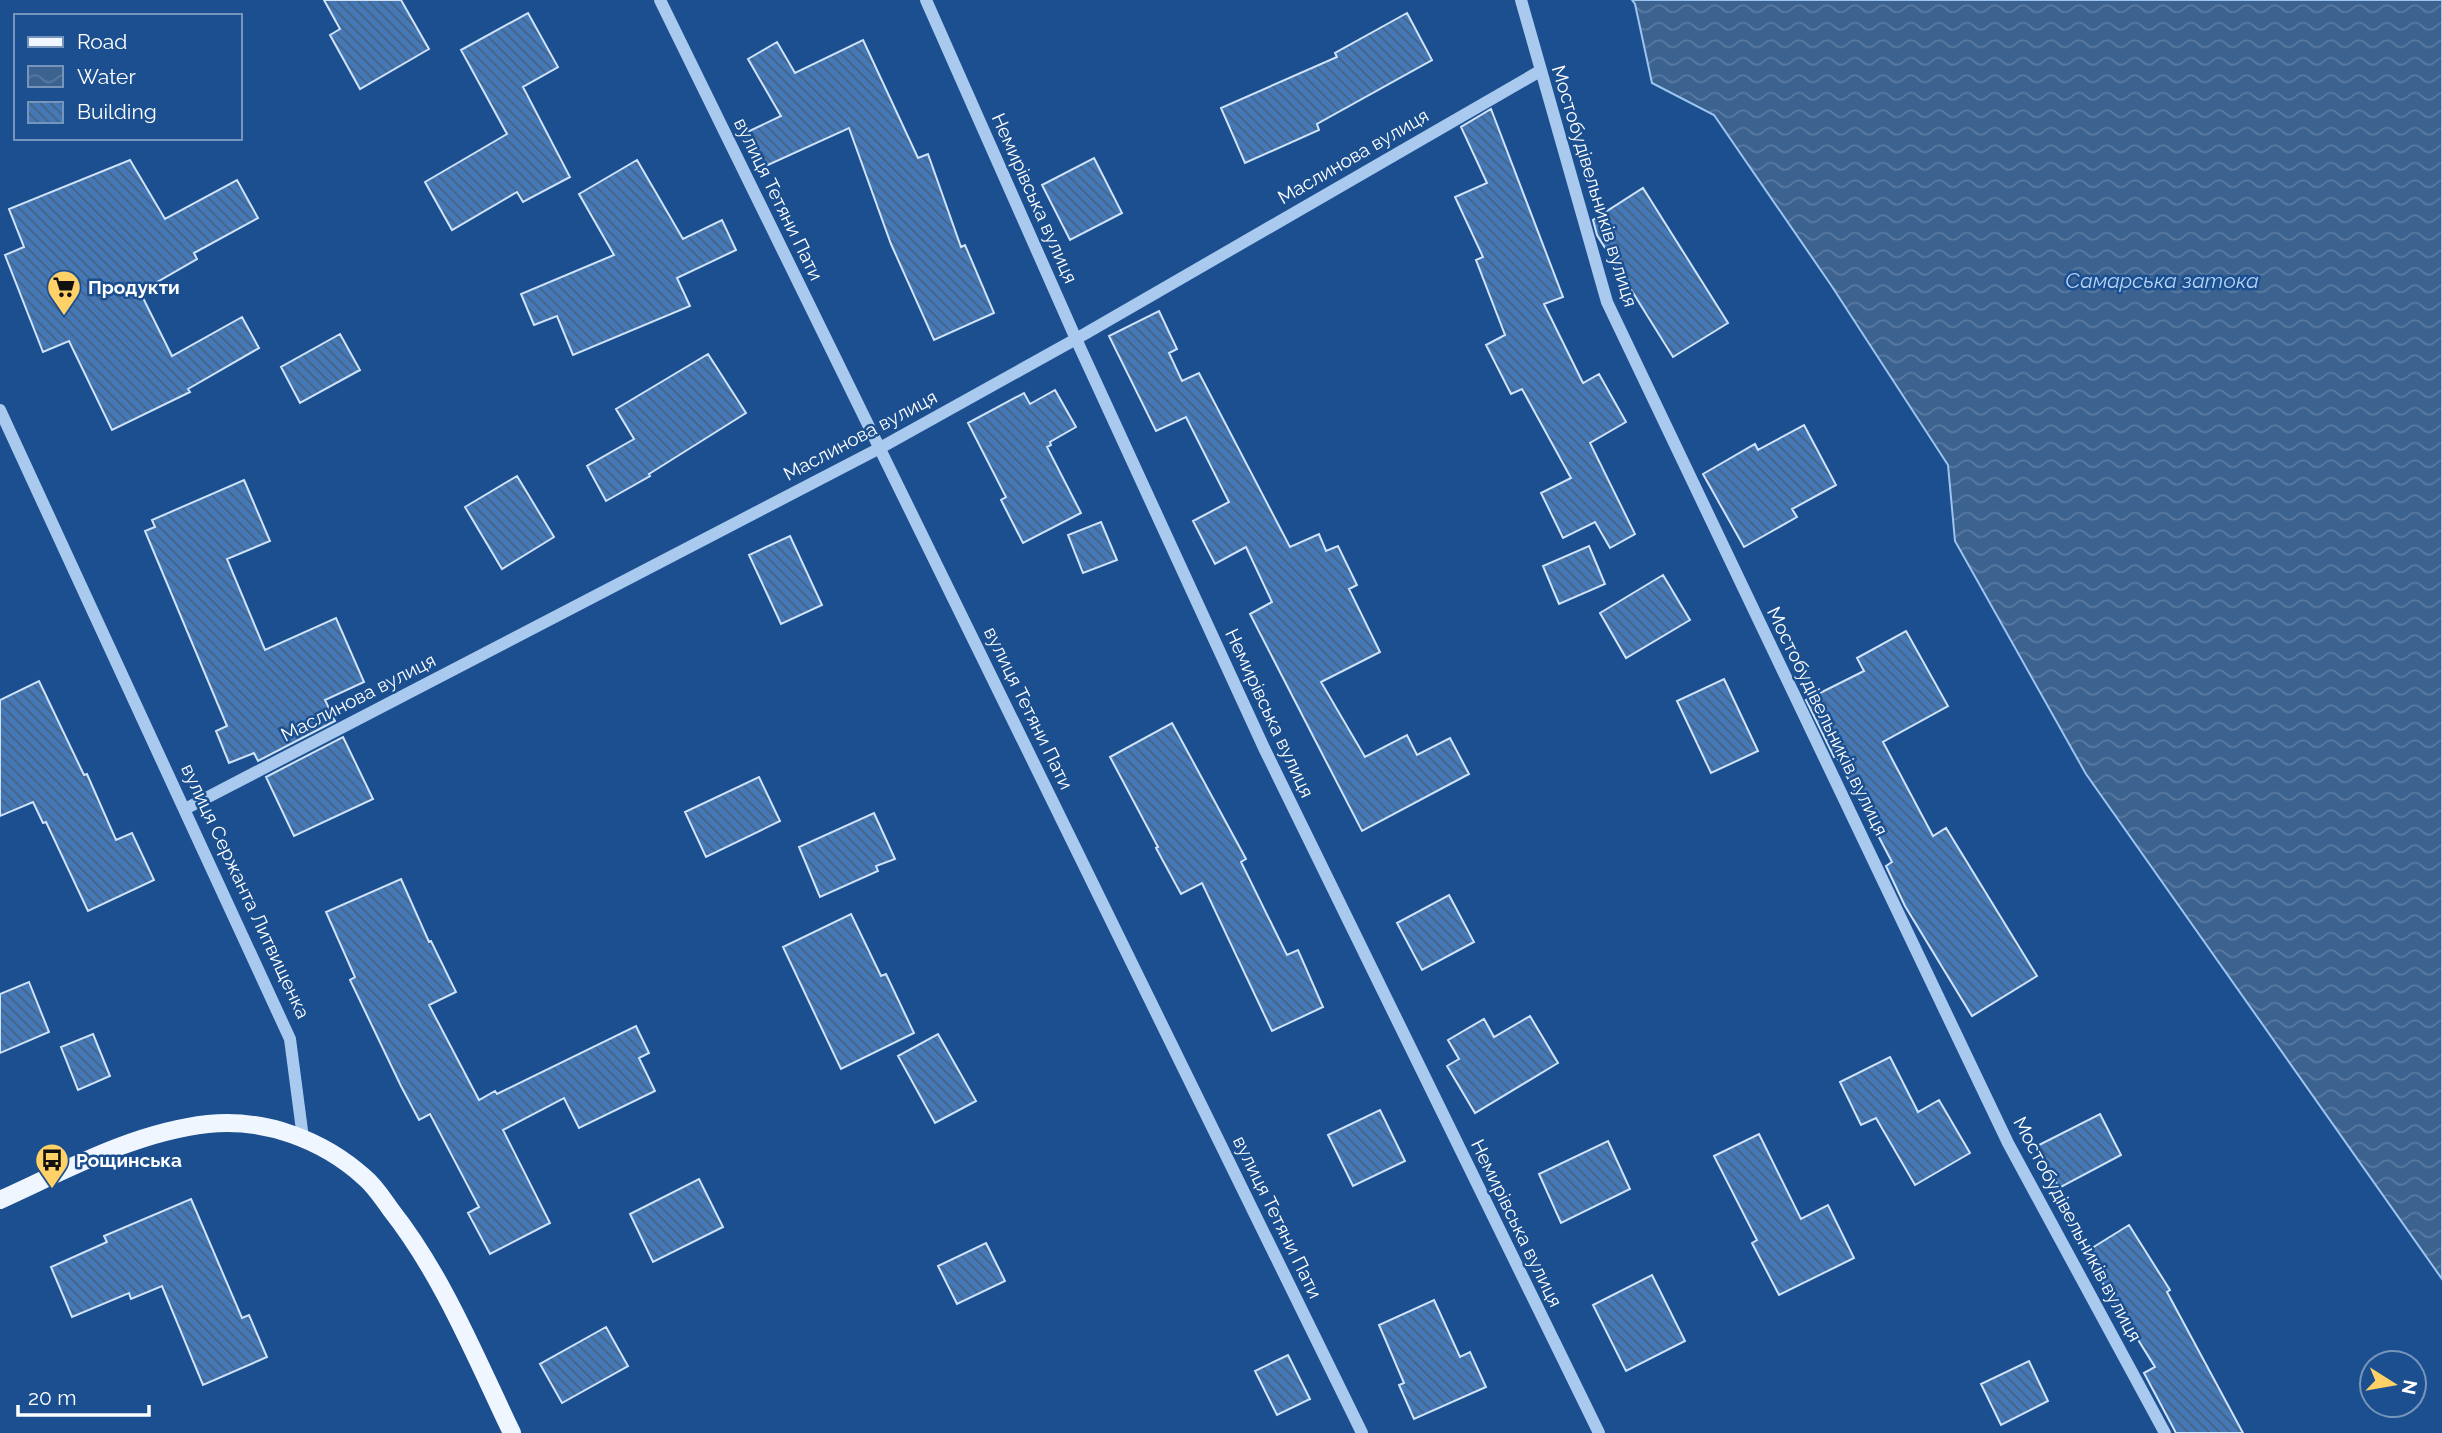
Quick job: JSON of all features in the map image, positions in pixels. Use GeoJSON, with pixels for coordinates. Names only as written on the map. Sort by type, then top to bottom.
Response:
{"type":"FeatureCollection","features":[{"type":"Feature","properties":{"kind":"main road"},"geometry":{"type":"LineString","coordinates":[[0,1200],[95,1157],[142,1140],[209,1124],[259,1125],[303,1138],[338,1156],[367,1179],[416,1242],[512,1433]]}},
{"type":"Feature","properties":{"kind":"street","name":"вулиця Тетяни Пати"},"geometry":{"type":"LineString","coordinates":[[660,0],[1362,1433]]}},
{"type":"Feature","properties":{"kind":"street","name":"Немирівська вулиця"},"geometry":{"type":"LineString","coordinates":[[926,0],[1076,339],[1264,748],[1599,1433]]}},
{"type":"Feature","properties":{"kind":"street","name":"Мостобудівельників вулиця"},"geometry":{"type":"LineString","coordinates":[[1521,0],[1607,302],[2008,1143],[2165,1433]]}},
{"type":"Feature","properties":{"kind":"street","name":"Маслинова вулиця"},"geometry":{"type":"LineString","coordinates":[[185,809],[880,448],[1076,339],[1540,71]]}},
{"type":"Feature","properties":{"kind":"street","name":"вулиця Сержанта Литвищенка"},"geometry":{"type":"LineString","coordinates":[[0,410],[290,1039],[303,1138]]}},
{"type":"Feature","properties":{"kind":"water","name":"Самарська затока"},"geometry":{"type":"Polygon","coordinates":[[[1632,0],[2442,0],[2442,1279],[2086,774],[1955,541],[1948,465],[1831,285],[1714,115],[1652,83],[1632,0]]]}},
{"type":"Feature","properties":{"kind":"building"},"geometry":{"type":"Polygon","coordinates":[[[324,0],[401,0],[429,49],[360,89],[330,35],[340,29],[324,0]]]}},
{"type":"Feature","properties":{"kind":"building"},"geometry":{"type":"Polygon","coordinates":[[[528,13],[558,67],[523,87],[570,177],[523,202],[517,192],[452,230],[425,182],[507,134],[461,50],[528,13]]]}},
{"type":"Feature","properties":{"kind":"building"},"geometry":{"type":"Polygon","coordinates":[[[1407,13],[1432,60],[1317,124],[1319,130],[1245,163],[1221,108],[1337,57],[1335,53],[1407,13]]]}},
{"type":"Feature","properties":{"kind":"building"},"geometry":{"type":"Polygon","coordinates":[[[863,40],[918,158],[928,154],[961,247],[965,245],[994,313],[934,340],[891,244],[849,128],[759,169],[743,134],[781,116],[748,59],[777,42],[795,73],[863,40]]]}},
{"type":"Feature","properties":{"kind":"building"},"geometry":{"type":"Polygon","coordinates":[[[1491,109],[1563,297],[1544,304],[1583,383],[1599,374],[1626,422],[1590,443],[1635,534],[1610,548],[1595,522],[1563,538],[1541,493],[1571,478],[1522,389],[1511,394],[1486,345],[1505,335],[1476,260],[1483,257],[1455,197],[1487,183],[1461,127],[1491,109]]]}},
{"type":"Feature","properties":{"kind":"building"},"geometry":{"type":"Polygon","coordinates":[[[1094,158],[1122,213],[1070,240],[1042,185],[1094,158]]]}},
{"type":"Feature","properties":{"kind":"building"},"geometry":{"type":"Polygon","coordinates":[[[130,160],[165,219],[237,180],[258,218],[194,253],[197,259],[140,292],[172,356],[242,317],[259,348],[188,389],[190,392],[112,430],[69,341],[43,352],[5,255],[24,247],[9,209],[130,160]]]}},
{"type":"Feature","properties":{"kind":"building"},"geometry":{"type":"Polygon","coordinates":[[[637,160],[683,239],[722,220],[736,250],[677,278],[690,306],[573,355],[557,316],[534,325],[521,294],[614,255],[579,194],[637,160]]]}},
{"type":"Feature","properties":{"kind":"building"},"geometry":{"type":"Polygon","coordinates":[[[1643,188],[1728,323],[1673,357],[1597,235],[1593,220],[1643,188]]]}},
{"type":"Feature","properties":{"kind":"building"},"geometry":{"type":"Polygon","coordinates":[[[1159,311],[1177,349],[1169,353],[1182,381],[1199,373],[1290,547],[1319,534],[1326,551],[1338,546],[1357,585],[1349,589],[1380,652],[1321,682],[1365,757],[1407,735],[1417,755],[1450,738],[1469,774],[1362,831],[1250,614],[1272,602],[1246,547],[1215,564],[1193,521],[1229,502],[1186,417],[1156,431],[1109,336],[1159,311]]]}},
{"type":"Feature","properties":{"kind":"building"},"geometry":{"type":"Polygon","coordinates":[[[340,334],[360,370],[300,403],[281,367],[340,334]]]}},
{"type":"Feature","properties":{"kind":"building"},"geometry":{"type":"Polygon","coordinates":[[[708,354],[746,413],[649,474],[650,476],[606,501],[587,466],[634,439],[616,409],[708,354]]]}},
{"type":"Feature","properties":{"kind":"building"},"geometry":{"type":"Polygon","coordinates":[[[1055,390],[1076,427],[1050,442],[1051,445],[1047,447],[1081,513],[1023,543],[1001,500],[1006,497],[968,423],[1024,393],[1030,404],[1055,390]]]}},
{"type":"Feature","properties":{"kind":"building"},"geometry":{"type":"Polygon","coordinates":[[[1804,425],[1836,485],[1792,509],[1797,517],[1744,547],[1703,474],[1755,444],[1758,450],[1804,425]]]}},
{"type":"Feature","properties":{"kind":"building"},"geometry":{"type":"Polygon","coordinates":[[[517,476],[554,537],[502,569],[465,507],[517,476]]]}},
{"type":"Feature","properties":{"kind":"building"},"geometry":{"type":"Polygon","coordinates":[[[244,480],[270,541],[227,559],[265,650],[336,618],[364,682],[325,700],[335,721],[258,761],[254,753],[229,763],[216,731],[227,726],[145,531],[155,527],[152,520],[244,480]]]}},
{"type":"Feature","properties":{"kind":"building"},"geometry":{"type":"Polygon","coordinates":[[[1101,522],[1117,560],[1083,573],[1068,535],[1101,522]]]}},
{"type":"Feature","properties":{"kind":"building"},"geometry":{"type":"Polygon","coordinates":[[[790,536],[822,605],[781,624],[749,555],[790,536]]]}},
{"type":"Feature","properties":{"kind":"building"},"geometry":{"type":"Polygon","coordinates":[[[1589,546],[1605,584],[1559,604],[1543,566],[1589,546]]]}},
{"type":"Feature","properties":{"kind":"building"},"geometry":{"type":"Polygon","coordinates":[[[1663,575],[1690,620],[1626,658],[1600,613],[1663,575]]]}},
{"type":"Feature","properties":{"kind":"building"},"geometry":{"type":"Polygon","coordinates":[[[1906,631],[1948,706],[1883,742],[1933,836],[1946,828],[2037,976],[1972,1016],[1905,906],[1886,866],[1892,862],[1806,700],[1864,671],[1857,658],[1906,631]]]}},
{"type":"Feature","properties":{"kind":"building"},"geometry":{"type":"Polygon","coordinates":[[[1724,679],[1758,751],[1711,773],[1677,701],[1724,679]]]}},
{"type":"Feature","properties":{"kind":"building"},"geometry":{"type":"Polygon","coordinates":[[[39,681],[84,775],[87,774],[116,840],[132,833],[154,880],[88,911],[46,822],[43,823],[33,802],[0,816],[0,700],[39,681]]]}},
{"type":"Feature","properties":{"kind":"building"},"geometry":{"type":"Polygon","coordinates":[[[1172,723],[1246,859],[1241,862],[1287,955],[1298,950],[1323,1007],[1272,1031],[1202,883],[1181,894],[1110,757],[1172,723]]]}},
{"type":"Feature","properties":{"kind":"building"},"geometry":{"type":"Polygon","coordinates":[[[343,737],[373,799],[294,836],[266,777],[343,737]]]}},
{"type":"Feature","properties":{"kind":"building"},"geometry":{"type":"Polygon","coordinates":[[[759,777],[780,821],[706,857],[685,812],[759,777]]]}},
{"type":"Feature","properties":{"kind":"building"},"geometry":{"type":"Polygon","coordinates":[[[874,813],[895,859],[876,866],[878,871],[820,897],[799,847],[874,813]]]}},
{"type":"Feature","properties":{"kind":"building"},"geometry":{"type":"Polygon","coordinates":[[[401,879],[429,942],[431,941],[456,992],[429,1005],[479,1100],[495,1091],[497,1094],[636,1026],[649,1053],[639,1058],[655,1091],[579,1128],[564,1098],[503,1130],[550,1223],[490,1254],[468,1213],[479,1207],[430,1114],[419,1120],[401,1086],[350,980],[355,977],[326,912],[401,879]]]}},
{"type":"Feature","properties":{"kind":"building"},"geometry":{"type":"Polygon","coordinates":[[[1449,895],[1474,942],[1422,970],[1397,923],[1449,895]]]}},
{"type":"Feature","properties":{"kind":"building"},"geometry":{"type":"Polygon","coordinates":[[[851,914],[881,976],[886,974],[914,1033],[841,1069],[783,947],[851,914]]]}},
{"type":"Feature","properties":{"kind":"building"},"geometry":{"type":"Polygon","coordinates":[[[29,982],[49,1032],[0,1053],[0,994],[29,982]]]}},
{"type":"Feature","properties":{"kind":"building"},"geometry":{"type":"Polygon","coordinates":[[[1530,1016],[1558,1063],[1475,1113],[1447,1066],[1459,1059],[1448,1040],[1484,1019],[1494,1037],[1530,1016]]]}},
{"type":"Feature","properties":{"kind":"building"},"geometry":{"type":"Polygon","coordinates":[[[93,1034],[110,1076],[78,1090],[61,1047],[93,1034]]]}},
{"type":"Feature","properties":{"kind":"building"},"geometry":{"type":"Polygon","coordinates":[[[938,1034],[976,1101],[935,1123],[898,1056],[938,1034]]]}},
{"type":"Feature","properties":{"kind":"building"},"geometry":{"type":"Polygon","coordinates":[[[1890,1057],[1918,1112],[1939,1100],[1970,1153],[1915,1185],[1876,1118],[1861,1125],[1840,1082],[1890,1057]]]}},
{"type":"Feature","properties":{"kind":"building"},"geometry":{"type":"Polygon","coordinates":[[[1380,1110],[1405,1161],[1353,1186],[1328,1135],[1380,1110]]]}},
{"type":"Feature","properties":{"kind":"building"},"geometry":{"type":"Polygon","coordinates":[[[2100,1114],[2121,1155],[2059,1188],[2037,1146],[2100,1114]]]}},
{"type":"Feature","properties":{"kind":"building"},"geometry":{"type":"Polygon","coordinates":[[[1759,1134],[1801,1219],[1828,1205],[1854,1258],[1779,1295],[1752,1243],[1757,1240],[1714,1156],[1759,1134]]]}},
{"type":"Feature","properties":{"kind":"building"},"geometry":{"type":"Polygon","coordinates":[[[1608,1141],[1630,1189],[1561,1223],[1539,1174],[1608,1141]]]}},
{"type":"Feature","properties":{"kind":"building"},"geometry":{"type":"Polygon","coordinates":[[[699,1179],[723,1227],[653,1262],[630,1214],[699,1179]]]}},
{"type":"Feature","properties":{"kind":"building"},"geometry":{"type":"Polygon","coordinates":[[[191,1199],[242,1318],[249,1315],[267,1357],[203,1385],[162,1286],[131,1299],[129,1293],[72,1317],[51,1267],[107,1242],[104,1236],[191,1199]]]}},
{"type":"Feature","properties":{"kind":"building"},"geometry":{"type":"Polygon","coordinates":[[[2129,1225],[2170,1290],[2167,1292],[2243,1433],[2176,1433],[2144,1373],[2155,1367],[2084,1253],[2129,1225]]]}},
{"type":"Feature","properties":{"kind":"building"},"geometry":{"type":"Polygon","coordinates":[[[986,1243],[1005,1281],[957,1304],[938,1266],[986,1243]]]}},
{"type":"Feature","properties":{"kind":"building"},"geometry":{"type":"Polygon","coordinates":[[[1652,1275],[1685,1341],[1626,1371],[1593,1305],[1652,1275]]]}},
{"type":"Feature","properties":{"kind":"building"},"geometry":{"type":"Polygon","coordinates":[[[1434,1300],[1460,1357],[1470,1352],[1486,1387],[1414,1419],[1399,1385],[1404,1383],[1379,1325],[1434,1300]]]}},
{"type":"Feature","properties":{"kind":"building"},"geometry":{"type":"Polygon","coordinates":[[[606,1327],[628,1366],[562,1403],[540,1364],[606,1327]]]}},
{"type":"Feature","properties":{"kind":"building"},"geometry":{"type":"Polygon","coordinates":[[[1288,1355],[1310,1399],[1277,1415],[1255,1371],[1288,1355]]]}},
{"type":"Feature","properties":{"kind":"building"},"geometry":{"type":"Polygon","coordinates":[[[2029,1361],[2048,1401],[2001,1425],[1981,1384],[2029,1361]]]}},
{"type":"Feature","properties":{"kind":"place","name":"Продукти"},"geometry":{"type":"Point","coordinates":[64,317]}},
{"type":"Feature","properties":{"kind":"place","name":"Рощинська"},"geometry":{"type":"Point","coordinates":[52,1190]}}]}
